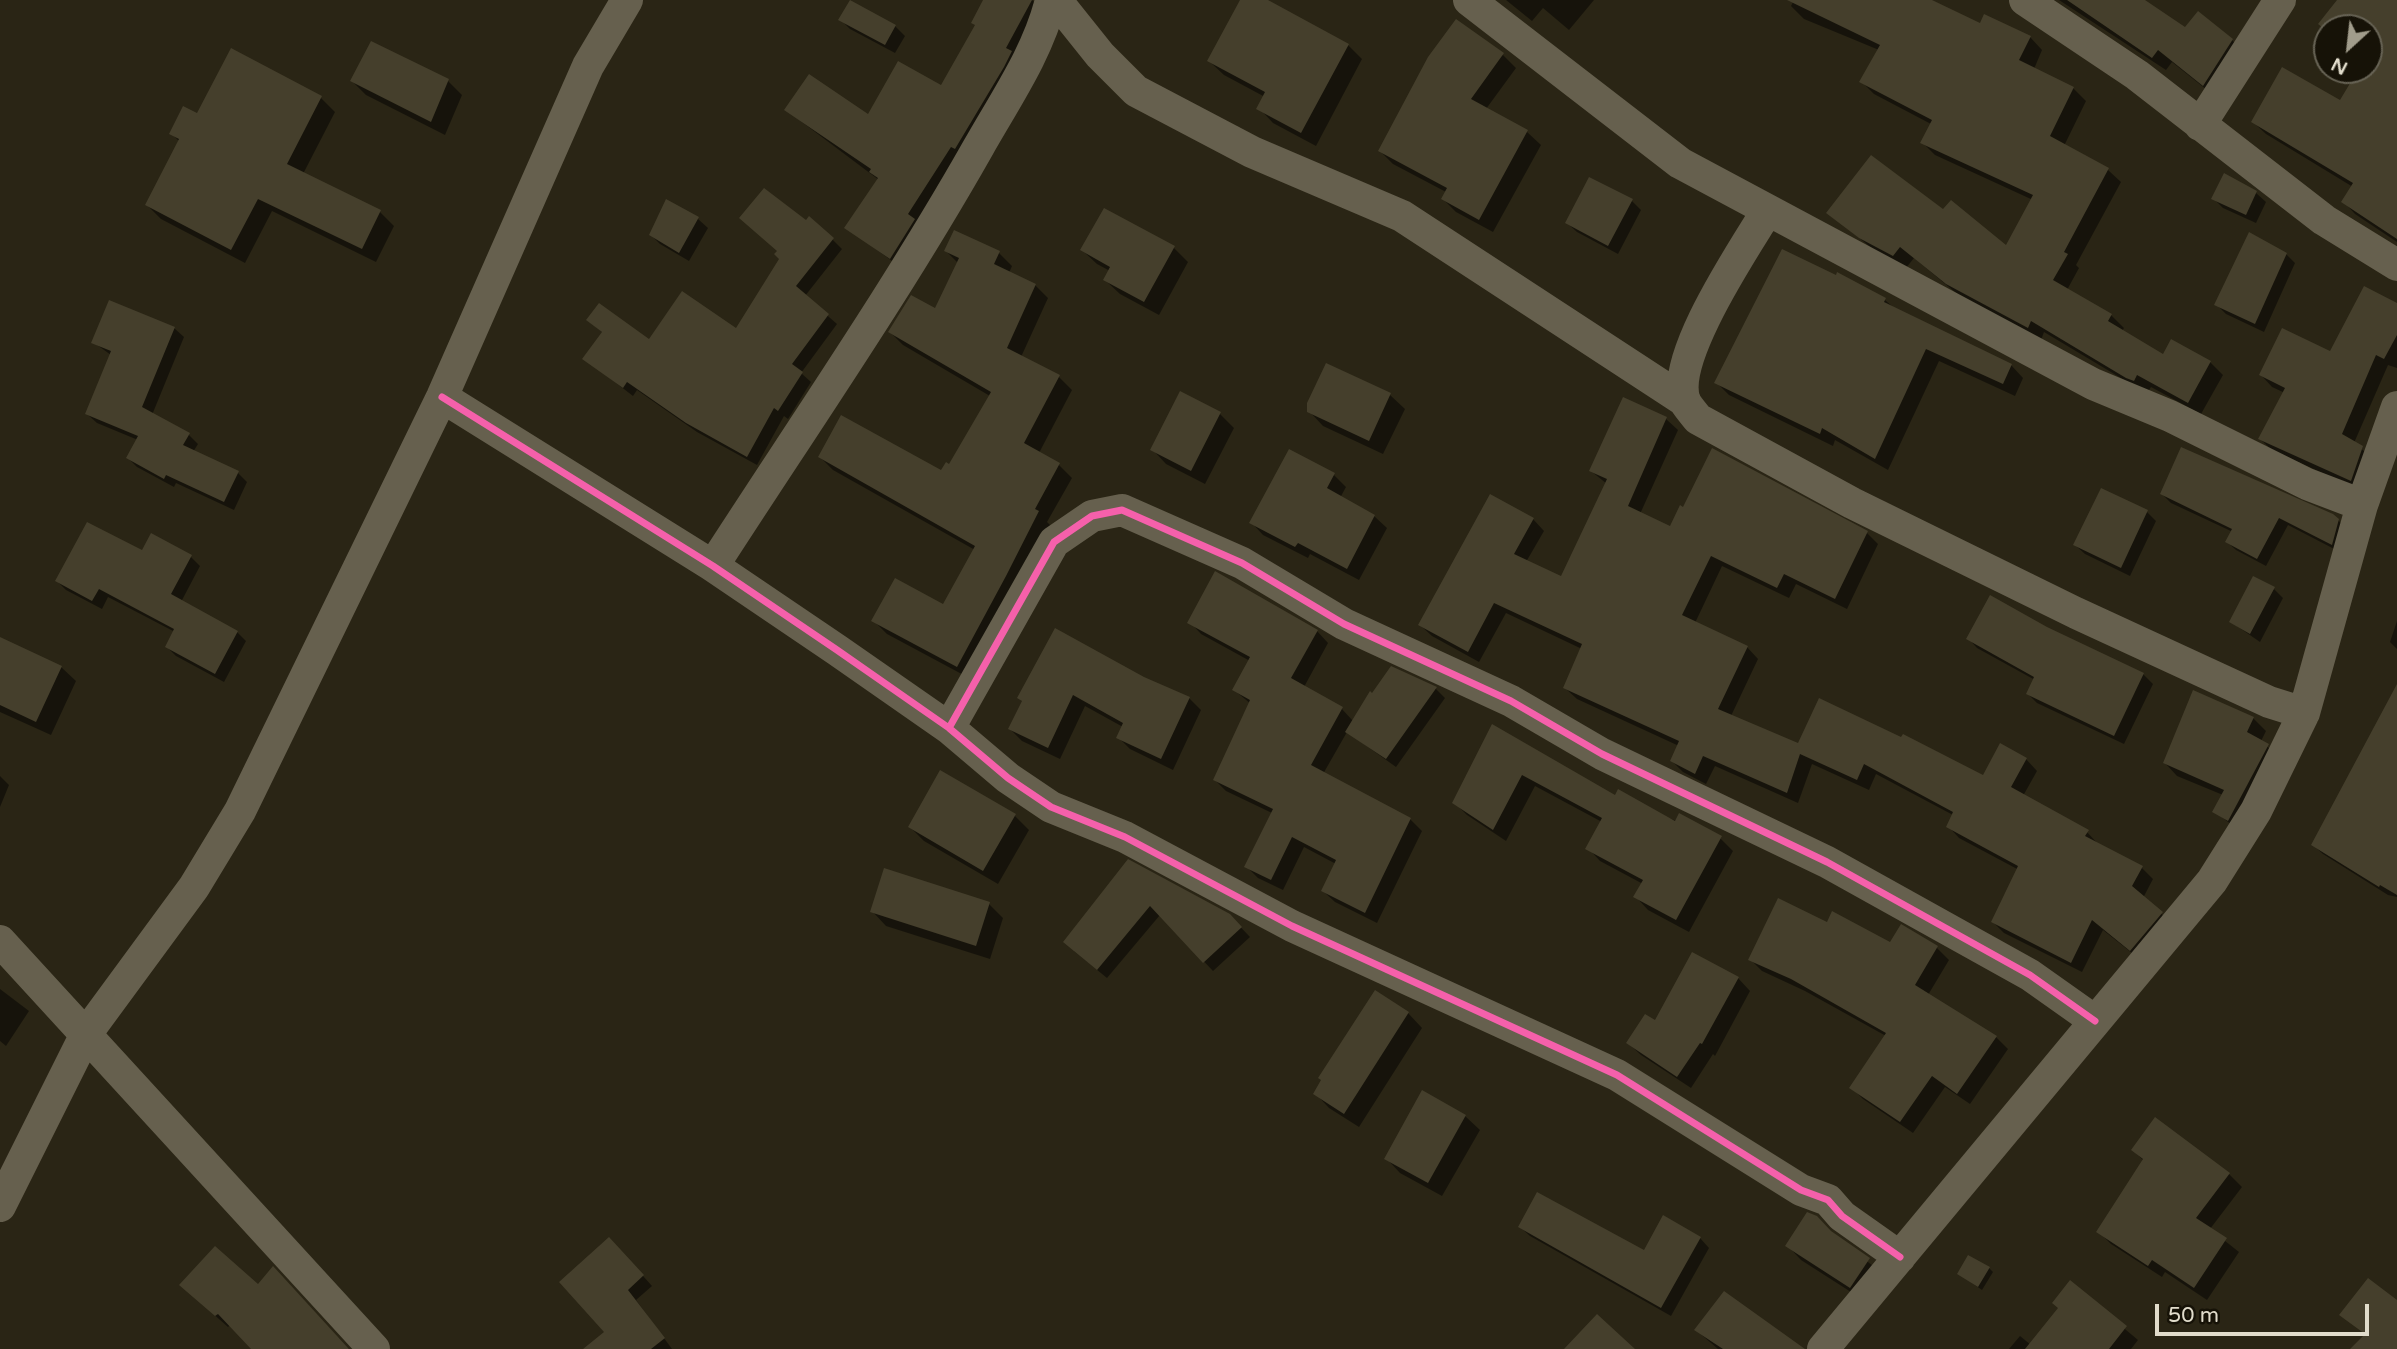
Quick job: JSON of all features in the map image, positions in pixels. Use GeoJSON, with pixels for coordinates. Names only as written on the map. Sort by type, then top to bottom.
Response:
{"type":"FeatureCollection","features":[{"type":"Feature","properties":{"kind":"street"},"geometry":{"type":"LineString","coordinates":[[0,1206],[86,1034],[194,887],[240,811],[442,397],[588,66],[627,0]]}},
{"type":"Feature","properties":{"kind":"street"},"geometry":{"type":"LineString","coordinates":[[713,566],[952,194],[1025,65],[1045,25],[1053,0]]}},
{"type":"Feature","properties":{"kind":"street"},"geometry":{"type":"LineString","coordinates":[[1053,0],[1100,55],[1136,91],[1252,152],[1402,216],[1685,401],[1698,419],[1717,431],[1852,503],[2076,613],[2269,702],[2304,713]]}},
{"type":"Feature","properties":{"kind":"street"},"geometry":{"type":"LineString","coordinates":[[1469,0],[1679,163],[2092,384],[2181,421],[2307,484],[2362,505]]}},
{"type":"Feature","properties":{"kind":"street"},"geometry":{"type":"LineString","coordinates":[[2025,0],[2137,75],[2324,220],[2397,265]]}},
{"type":"Feature","properties":{"kind":"street"},"geometry":{"type":"LineString","coordinates":[[2200,125],[2280,0]]}},
{"type":"Feature","properties":{"kind":"street"},"geometry":{"type":"LineString","coordinates":[[1685,401],[1683,373],[1707,311],[1767,211]]}},
{"type":"Feature","properties":{"kind":"street"},"geometry":{"type":"LineString","coordinates":[[442,397],[713,566],[949,728],[1007,778],[1051,807],[1125,837],[1292,926],[1616,1075],[1801,1190],[1828,1200],[1842,1216],[1900,1256]]}},
{"type":"Feature","properties":{"kind":"street"},"geometry":{"type":"LineString","coordinates":[[1822,1349],[2212,881],[2256,811],[2304,713],[2362,505],[2396,410]]}},
{"type":"Feature","properties":{"kind":"street"},"geometry":{"type":"LineString","coordinates":[[949,728],[1054,542],[1092,516],[1122,510],[1242,563],[1344,624],[1511,701],[1602,754],[1827,862],[2020,969],[2095,1021]]}},
{"type":"Feature","properties":{"kind":"street"},"geometry":{"type":"LineString","coordinates":[[0,941],[374,1349]]}},
{"type":"Feature","properties":{"kind":"building"},"geometry":{"type":"Polygon","coordinates":[[[850,0],[896,25],[885,45],[838,20],[850,0]]]}},
{"type":"Feature","properties":{"kind":"building"},"geometry":{"type":"Polygon","coordinates":[[[983,0],[1032,0],[1006,48],[1012,51],[1004,67],[955,149],[951,147],[908,214],[915,219],[890,259],[844,228],[878,178],[869,172],[871,169],[784,110],[809,74],[868,114],[898,61],[941,85],[975,25],[971,23],[983,0]]]}},
{"type":"Feature","properties":{"kind":"building"},"geometry":{"type":"Polygon","coordinates":[[[1240,0],[1268,0],[1349,44],[1301,133],[1256,109],[1265,92],[1207,61],[1240,0]]]}},
{"type":"Feature","properties":{"kind":"building"},"geometry":{"type":"Polygon","coordinates":[[[1787,0],[1932,0],[1980,23],[1984,14],[2031,36],[2019,60],[2074,87],[2050,136],[2109,168],[2064,252],[2068,254],[2053,280],[2112,314],[2108,321],[2163,354],[2171,339],[2211,361],[2188,403],[2137,375],[2134,381],[2126,378],[2031,321],[2028,328],[1946,284],[1900,247],[1893,256],[1859,238],[1826,213],[1871,155],[1943,209],[1951,200],[2006,245],[2033,195],[1920,143],[1932,120],[1859,82],[1880,45],[1787,0]]]}},
{"type":"Feature","properties":{"kind":"building"},"geometry":{"type":"Polygon","coordinates":[[[2067,0],[2145,0],[2185,27],[2198,11],[2233,39],[2203,86],[2158,50],[2152,58],[2067,0]]]}},
{"type":"Feature","properties":{"kind":"building"},"geometry":{"type":"Polygon","coordinates":[[[2337,0],[2397,0],[2397,239],[2341,202],[2353,183],[2251,122],[2282,67],[2340,100],[2350,84],[2383,84],[2383,14],[2326,14],[2337,0]]]}},
{"type":"Feature","properties":{"kind":"building"},"geometry":{"type":"Polygon","coordinates":[[[1456,19],[1504,53],[1471,99],[1528,130],[1479,220],[1441,199],[1447,188],[1378,151],[1428,57],[1456,19]]]}},
{"type":"Feature","properties":{"kind":"building"},"geometry":{"type":"Polygon","coordinates":[[[371,41],[449,79],[431,122],[350,81],[371,41]]]}},
{"type":"Feature","properties":{"kind":"building"},"geometry":{"type":"Polygon","coordinates":[[[231,48],[322,96],[287,164],[381,210],[362,249],[258,199],[231,250],[145,205],[179,139],[169,134],[183,106],[197,113],[231,48]]]}},
{"type":"Feature","properties":{"kind":"building"},"geometry":{"type":"Polygon","coordinates":[[[2224,173],[2257,191],[2246,215],[2211,199],[2224,173]]]}},
{"type":"Feature","properties":{"kind":"building"},"geometry":{"type":"Polygon","coordinates":[[[1589,177],[1633,199],[1608,246],[1565,223],[1589,177]]]}},
{"type":"Feature","properties":{"kind":"building"},"geometry":{"type":"Polygon","coordinates":[[[764,188],[806,220],[809,216],[834,238],[796,286],[829,314],[792,364],[803,372],[778,411],[774,408],[747,457],[686,423],[627,382],[623,388],[582,359],[602,332],[586,320],[599,303],[649,339],[682,291],[736,328],[779,259],[774,254],[777,251],[739,218],[764,188]]]}},
{"type":"Feature","properties":{"kind":"building"},"geometry":{"type":"Polygon","coordinates":[[[666,199],[699,217],[679,253],[649,235],[666,199]]]}},
{"type":"Feature","properties":{"kind":"building"},"geometry":{"type":"Polygon","coordinates":[[[1104,208],[1175,246],[1144,302],[1103,280],[1110,267],[1080,250],[1104,208]]]}},
{"type":"Feature","properties":{"kind":"building"},"geometry":{"type":"Polygon","coordinates":[[[954,230],[1000,251],[994,264],[1036,284],[1007,348],[1060,375],[1024,443],[1060,463],[1035,509],[1039,511],[957,667],[871,621],[895,578],[943,604],[975,546],[818,457],[841,415],[941,470],[946,462],[949,464],[991,392],[888,332],[911,295],[935,308],[959,258],[944,251],[954,230]]]}},
{"type":"Feature","properties":{"kind":"building"},"geometry":{"type":"Polygon","coordinates":[[[2249,232],[2287,253],[2255,324],[2214,305],[2249,232]]]}},
{"type":"Feature","properties":{"kind":"building"},"geometry":{"type":"Polygon","coordinates":[[[1782,249],[1836,275],[1837,272],[1886,298],[1884,302],[2012,364],[2003,384],[1926,349],[1875,459],[1822,428],[1820,434],[1714,383],[1782,249]]]}},
{"type":"Feature","properties":{"kind":"building"},"geometry":{"type":"Polygon","coordinates":[[[2364,286],[2397,303],[2397,335],[2384,359],[2376,355],[2342,434],[2363,446],[2351,481],[2258,439],[2285,388],[2259,375],[2282,328],[2330,351],[2364,286]]]}},
{"type":"Feature","properties":{"kind":"building"},"geometry":{"type":"Polygon","coordinates":[[[109,300],[175,327],[142,407],[190,433],[183,445],[239,471],[224,502],[166,475],[164,479],[126,458],[138,436],[85,414],[111,351],[91,343],[109,300]]]}},
{"type":"Feature","properties":{"kind":"building"},"geometry":{"type":"Polygon","coordinates":[[[1326,363],[1391,393],[1369,441],[1307,412],[1307,403],[1326,363]]]}},
{"type":"Feature","properties":{"kind":"building"},"geometry":{"type":"Polygon","coordinates":[[[1180,391],[1221,412],[1191,471],[1150,450],[1180,391]]]}},
{"type":"Feature","properties":{"kind":"building"},"geometry":{"type":"Polygon","coordinates":[[[1623,397],[1667,417],[1628,506],[1670,526],[1680,505],[1683,507],[1712,448],[1868,531],[1835,599],[1784,574],[1777,588],[1711,556],[1682,615],[1748,646],[1718,709],[1798,743],[1819,698],[1901,737],[1903,734],[1983,775],[2000,743],[2027,758],[2011,787],[2089,830],[2085,836],[2143,866],[2132,886],[2163,912],[2130,951],[2092,920],[2071,963],[1991,922],[2018,866],[1946,827],[1953,812],[1864,764],[1857,780],[1800,754],[1787,793],[1703,756],[1695,774],[1670,761],[1679,741],[1563,688],[1582,644],[1494,603],[1468,652],[1418,625],[1490,494],[1534,518],[1514,554],[1561,576],[1607,479],[1589,471],[1623,397]]]}},
{"type":"Feature","properties":{"kind":"building"},"geometry":{"type":"Polygon","coordinates":[[[2181,447],[2333,514],[2339,519],[2332,545],[2279,518],[2257,559],[2225,542],[2232,529],[2160,494],[2181,447]]]}},
{"type":"Feature","properties":{"kind":"building"},"geometry":{"type":"Polygon","coordinates":[[[1289,449],[1335,473],[1327,488],[1375,515],[1347,569],[1298,543],[1295,547],[1249,523],[1289,449]]]}},
{"type":"Feature","properties":{"kind":"building"},"geometry":{"type":"Polygon","coordinates":[[[2101,488],[2148,510],[2121,568],[2073,545],[2101,488]]]}},
{"type":"Feature","properties":{"kind":"building"},"geometry":{"type":"Polygon","coordinates":[[[87,522],[142,550],[151,533],[192,555],[171,594],[238,631],[215,674],[165,647],[174,629],[99,589],[92,601],[55,581],[87,522]]]}},
{"type":"Feature","properties":{"kind":"building"},"geometry":{"type":"Polygon","coordinates":[[[1215,571],[1318,630],[1291,678],[1343,707],[1311,765],[1411,818],[1365,913],[1321,891],[1336,860],[1292,837],[1271,880],[1244,867],[1273,809],[1213,780],[1250,700],[1232,690],[1250,657],[1187,623],[1215,571]]]}},
{"type":"Feature","properties":{"kind":"building"},"geometry":{"type":"Polygon","coordinates":[[[2253,576],[2275,587],[2250,634],[2229,622],[2253,576]]]}},
{"type":"Feature","properties":{"kind":"building"},"geometry":{"type":"Polygon","coordinates":[[[1990,595],[2047,627],[2144,673],[2114,736],[2026,694],[2034,677],[1966,639],[1990,595]]]}},
{"type":"Feature","properties":{"kind":"building"},"geometry":{"type":"Polygon","coordinates":[[[1055,628],[1144,677],[1190,697],[1161,759],[1116,738],[1123,723],[1073,695],[1048,748],[1008,729],[1022,701],[1017,698],[1055,628]]]}},
{"type":"Feature","properties":{"kind":"building"},"geometry":{"type":"Polygon","coordinates":[[[0,637],[62,666],[36,722],[0,705],[0,637]]]}},
{"type":"Feature","properties":{"kind":"building"},"geometry":{"type":"Polygon","coordinates":[[[1391,666],[1437,687],[1386,759],[1345,732],[1370,691],[1372,693],[1391,666]]]}},
{"type":"Feature","properties":{"kind":"building"},"geometry":{"type":"Polygon","coordinates":[[[2397,684],[2397,895],[2380,885],[2379,887],[2311,845],[2397,684]]]}},
{"type":"Feature","properties":{"kind":"building"},"geometry":{"type":"Polygon","coordinates":[[[2193,690],[2254,717],[2247,732],[2269,744],[2228,821],[2212,812],[2224,790],[2163,763],[2193,690]]]}},
{"type":"Feature","properties":{"kind":"building"},"geometry":{"type":"Polygon","coordinates":[[[1492,724],[1615,795],[1618,789],[1675,821],[1679,813],[1722,836],[1676,920],[1633,897],[1643,880],[1585,849],[1602,818],[1522,775],[1493,830],[1452,803],[1492,724]]]}},
{"type":"Feature","properties":{"kind":"building"},"geometry":{"type":"Polygon","coordinates":[[[940,770],[1016,814],[983,871],[908,827],[940,770]]]}},
{"type":"Feature","properties":{"kind":"building"},"geometry":{"type":"Polygon","coordinates":[[[1128,859],[1230,914],[1242,927],[1203,963],[1150,906],[1097,970],[1063,942],[1128,859]]]}},
{"type":"Feature","properties":{"kind":"building"},"geometry":{"type":"Polygon","coordinates":[[[884,868],[990,902],[976,946],[870,912],[884,868]]]}},
{"type":"Feature","properties":{"kind":"building"},"geometry":{"type":"Polygon","coordinates":[[[1778,898],[1827,922],[1832,911],[1890,942],[1901,924],[1938,946],[1915,985],[1997,1036],[1957,1094],[1932,1076],[1900,1122],[1849,1088],[1886,1033],[1791,979],[1748,960],[1778,898]]]}},
{"type":"Feature","properties":{"kind":"building"},"geometry":{"type":"Polygon","coordinates":[[[1692,952],[1739,977],[1702,1044],[1700,1043],[1677,1077],[1626,1043],[1645,1014],[1655,1020],[1692,952]]]}},
{"type":"Feature","properties":{"kind":"building"},"geometry":{"type":"Polygon","coordinates":[[[1375,990],[1409,1012],[1344,1114],[1313,1094],[1321,1080],[1318,1078],[1375,990]]]}},
{"type":"Feature","properties":{"kind":"building"},"geometry":{"type":"Polygon","coordinates":[[[1422,1090],[1466,1115],[1428,1183],[1384,1159],[1422,1090]]]}},
{"type":"Feature","properties":{"kind":"building"},"geometry":{"type":"Polygon","coordinates":[[[2155,1117],[2230,1173],[2196,1218],[2227,1238],[2194,1288],[2152,1260],[2148,1266],[2096,1232],[2143,1159],[2131,1150],[2155,1117]]]}},
{"type":"Feature","properties":{"kind":"building"},"geometry":{"type":"Polygon","coordinates":[[[1537,1192],[1644,1250],[1663,1215],[1701,1237],[1661,1308],[1518,1227],[1537,1192]]]}},
{"type":"Feature","properties":{"kind":"building"},"geometry":{"type":"Polygon","coordinates":[[[1807,1212],[1817,1216],[1831,1231],[1870,1258],[1850,1288],[1785,1246],[1807,1212]]]}},
{"type":"Feature","properties":{"kind":"building"},"geometry":{"type":"Polygon","coordinates":[[[609,1237],[644,1275],[628,1290],[665,1338],[651,1349],[583,1349],[604,1332],[559,1282],[609,1237]]]}},
{"type":"Feature","properties":{"kind":"building"},"geometry":{"type":"Polygon","coordinates":[[[215,1246],[258,1284],[273,1266],[349,1349],[251,1349],[218,1314],[215,1316],[179,1285],[215,1246]]]}},
{"type":"Feature","properties":{"kind":"building"},"geometry":{"type":"Polygon","coordinates":[[[1968,1255],[1990,1267],[1978,1287],[1957,1274],[1968,1255]]]}},
{"type":"Feature","properties":{"kind":"building"},"geometry":{"type":"Polygon","coordinates":[[[2368,1278],[2397,1300],[2397,1349],[2350,1349],[2365,1334],[2339,1315],[2368,1278]]]}},
{"type":"Feature","properties":{"kind":"building"},"geometry":{"type":"Polygon","coordinates":[[[2070,1280],[2127,1326],[2109,1349],[2025,1349],[2058,1308],[2052,1303],[2070,1280]]]}},
{"type":"Feature","properties":{"kind":"building"},"geometry":{"type":"Polygon","coordinates":[[[1724,1291],[1805,1349],[1723,1349],[1694,1330],[1724,1291]]]}},
{"type":"Feature","properties":{"kind":"building"},"geometry":{"type":"Polygon","coordinates":[[[1597,1314],[1635,1349],[1564,1349],[1597,1314]]]}},
{"type":"Feature","properties":{"kind":"cycle path"},"geometry":{"type":"LineString","coordinates":[[442,397],[713,566],[949,728],[1008,778],[1051,807],[1125,837],[1292,926],[1617,1075],[1801,1190],[1828,1200],[1842,1216],[1900,1257]]}},
{"type":"Feature","properties":{"kind":"cycle path"},"geometry":{"type":"LineString","coordinates":[[949,728],[1054,542],[1092,516],[1122,510],[1242,563],[1344,624],[1511,701],[1602,754],[1827,862],[2030,975],[2095,1021]]}}]}
